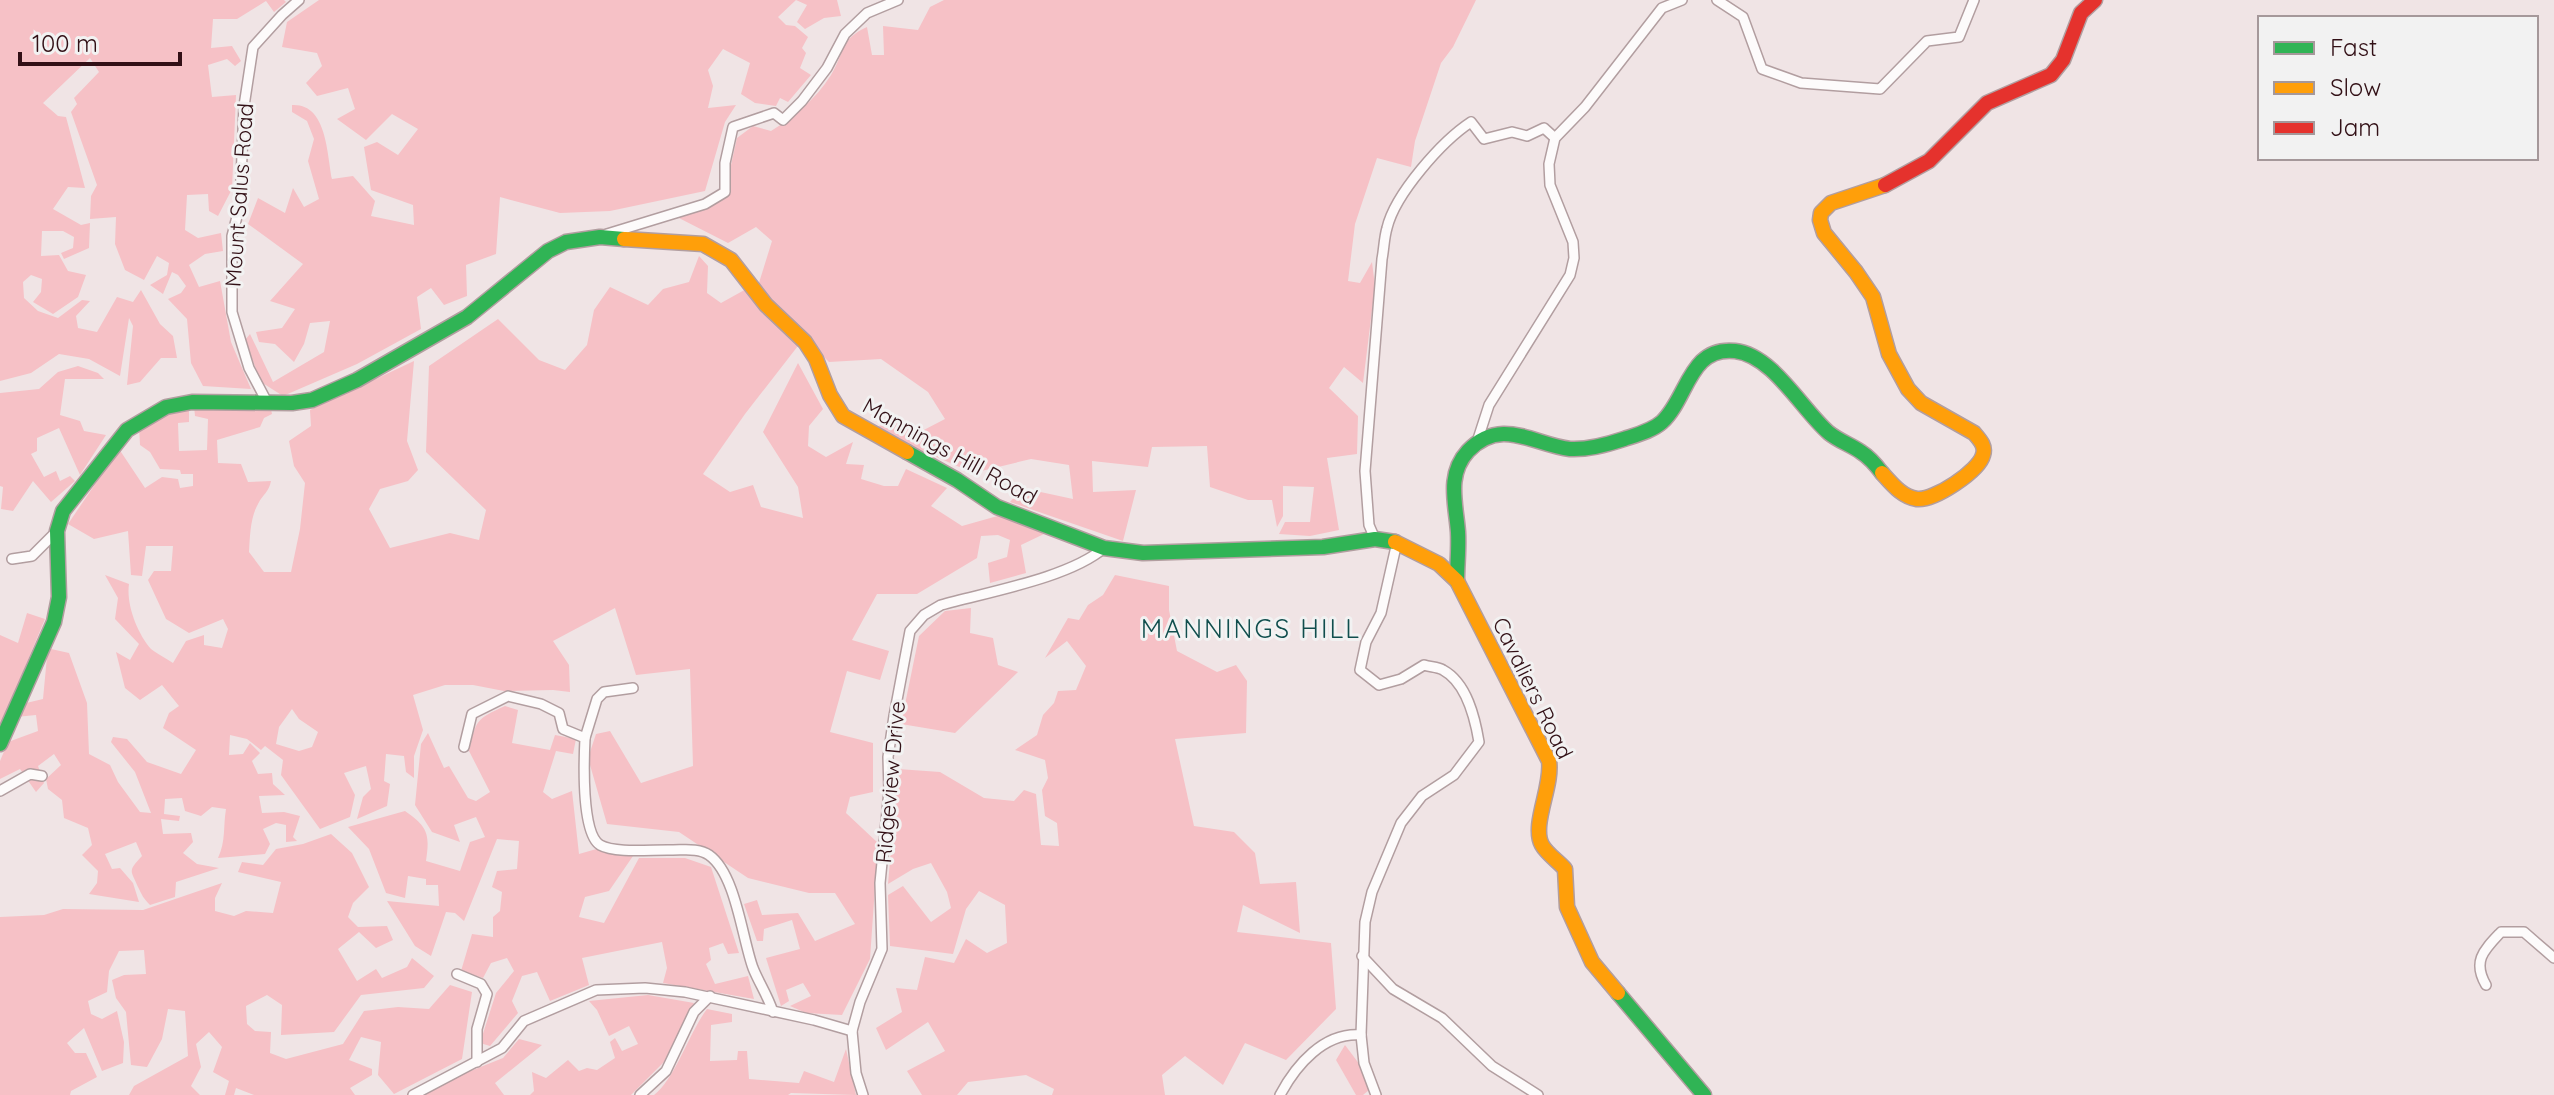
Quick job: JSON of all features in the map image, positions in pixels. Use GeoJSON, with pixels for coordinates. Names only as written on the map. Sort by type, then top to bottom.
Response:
{"type":"FeatureCollection","features":[{"type":"Feature","properties":{"kind":"main road"},"geometry":{"type":"LineString","coordinates":[[1457,581],[1455,474],[1457,466],[1477,442],[1505,432],[1529,435],[1575,449],[1640,434],[1661,423],[1703,357],[1716,351],[1738,351],[1755,359],[1802,401],[1828,433],[1861,451],[1876,463],[1901,493],[1912,499],[1922,500],[1934,495],[1979,464],[1986,450],[1976,433],[1933,412],[1911,393],[1890,358],[1872,296],[1824,233],[1819,225],[1819,216],[1823,208],[1831,203],[1921,168],[1984,105],[2043,79],[2057,69],[2066,55],[2076,23],[2089,3],[2095,0]]}},
{"type":"Feature","properties":{"kind":"main road","name":"Mannings Hill Road"},"geometry":{"type":"LineString","coordinates":[[0,744],[54,622],[59,597],[57,531],[63,511],[127,430],[166,407],[192,402],[292,403],[312,400],[357,380],[467,317],[548,251],[566,242],[600,237],[703,244],[731,260],[766,305],[805,342],[843,416],[957,480],[997,507],[1104,548],[1143,553],[1323,547],[1375,539],[1397,542],[1439,564],[1457,581]]}},
{"type":"Feature","properties":{"kind":"main road","name":"Cavaliers Road"},"geometry":{"type":"LineString","coordinates":[[1457,581],[1549,761],[1552,772],[1550,789],[1538,830],[1541,844],[1565,869],[1564,899],[1592,962],[1704,1095]]}},
{"type":"Feature","properties":{"kind":"street","name":"Mount Salus Road"},"geometry":{"type":"LineString","coordinates":[[267,402],[249,368],[232,312],[232,236],[240,205],[244,106],[253,47],[299,0]]}},
{"type":"Feature","properties":{"kind":"street"},"geometry":{"type":"LineString","coordinates":[[600,237],[705,204],[725,192],[725,163],[733,127],[774,113],[783,120],[827,68],[845,34],[867,13],[898,0]]}},
{"type":"Feature","properties":{"kind":"street"},"geometry":{"type":"LineString","coordinates":[[1477,442],[1489,405],[1570,275],[1574,258],[1573,242],[1550,185],[1549,164],[1555,138],[1585,107],[1662,8],[1682,0]]}},
{"type":"Feature","properties":{"kind":"street"},"geometry":{"type":"LineString","coordinates":[[1717,0],[1743,17],[1762,69],[1801,83],[1880,89],[1927,41],[1959,37],[1974,0]]}},
{"type":"Feature","properties":{"kind":"street"},"geometry":{"type":"LineString","coordinates":[[1375,539],[1369,525],[1365,471],[1382,259],[1387,227],[1397,204],[1440,147],[1471,122],[1484,139],[1512,132],[1527,136],[1544,128],[1555,138]]}},
{"type":"Feature","properties":{"kind":"street"},"geometry":{"type":"LineString","coordinates":[[12,559],[32,556],[57,531]]}},
{"type":"Feature","properties":{"kind":"street"},"geometry":{"type":"LineString","coordinates":[[1373,1094],[1364,1063],[1361,1035],[1362,956],[1372,892],[1401,823],[1422,796],[1454,775],[1479,742],[1475,719],[1464,693],[1444,671],[1424,665],[1401,679],[1379,685],[1360,670],[1366,642],[1381,613],[1397,542]]}},
{"type":"Feature","properties":{"kind":"street","name":"Ridgeview Drive"},"geometry":{"type":"LineString","coordinates":[[863,1095],[856,1073],[852,1031],[860,1002],[882,949],[880,883],[889,791],[888,757],[910,631],[924,615],[941,605],[1070,569],[1093,558],[1104,548]]}},
{"type":"Feature","properties":{"kind":"street"},"geometry":{"type":"LineString","coordinates":[[633,688],[604,692],[597,699],[585,738],[584,774],[592,836],[600,845],[618,849],[696,850],[709,854],[728,883],[754,970],[769,997],[773,1012]]}},
{"type":"Feature","properties":{"kind":"street"},"geometry":{"type":"LineString","coordinates":[[464,747],[472,714],[508,696],[541,704],[559,713],[563,729],[585,738]]}},
{"type":"Feature","properties":{"kind":"street"},"geometry":{"type":"LineString","coordinates":[[0,791],[30,774],[42,776]]}},
{"type":"Feature","properties":{"kind":"street"},"geometry":{"type":"LineString","coordinates":[[2486,985],[2480,974],[2481,954],[2501,932],[2524,932],[2554,958]]}},
{"type":"Feature","properties":{"kind":"street"},"geometry":{"type":"LineString","coordinates":[[1362,956],[1393,989],[1442,1018],[1492,1066],[1538,1095]]}},
{"type":"Feature","properties":{"kind":"street"},"geometry":{"type":"LineString","coordinates":[[457,974],[481,984],[487,994],[477,1029],[477,1062]]}},
{"type":"Feature","properties":{"kind":"street"},"geometry":{"type":"LineString","coordinates":[[413,1095],[502,1048],[524,1021],[596,990],[645,988],[710,996],[852,1031]]}},
{"type":"Feature","properties":{"kind":"street"},"geometry":{"type":"LineString","coordinates":[[640,1095],[666,1071],[694,1012],[710,996]]}},
{"type":"Feature","properties":{"kind":"street"},"geometry":{"type":"LineString","coordinates":[[1280,1095],[1289,1078],[1317,1048],[1334,1038],[1348,1034],[1361,1035]]}},
{"type":"Feature","properties":{"kind":"shaded area"},"geometry":{"type":"Polygon","coordinates":[[[0,0],[284,0],[286,2],[274,12],[266,1],[237,19],[213,19],[211,48],[232,46],[241,61],[235,66],[227,59],[208,65],[212,97],[236,95],[232,189],[218,216],[209,211],[208,194],[187,195],[185,230],[198,238],[221,233],[223,251],[205,254],[189,265],[199,287],[220,281],[231,342],[251,389],[203,386],[191,363],[187,319],[168,299],[181,293],[186,286],[172,272],[163,294],[150,285],[167,275],[169,263],[157,256],[144,280],[125,270],[115,244],[116,217],[90,219],[91,196],[97,185],[71,112],[77,104],[74,98],[99,72],[90,58],[43,103],[58,116],[66,117],[85,188],[68,187],[53,209],[81,225],[90,223],[89,248],[64,259],[61,253],[73,248],[74,237],[63,231],[42,231],[41,256],[59,255],[68,271],[86,275],[78,297],[53,314],[33,302],[41,292],[42,279],[31,275],[23,282],[24,298],[38,311],[58,318],[82,300],[90,301],[76,316],[78,328],[97,332],[117,297],[133,302],[141,290],[160,324],[173,336],[177,358],[161,358],[140,382],[127,385],[133,326],[129,318],[120,376],[89,359],[59,354],[31,373],[0,381],[0,0]]]}},
{"type":"Feature","properties":{"kind":"shaded area"},"geometry":{"type":"Polygon","coordinates":[[[319,0],[796,0],[778,17],[808,37],[802,48],[806,53],[800,68],[811,75],[788,102],[780,98],[776,106],[755,103],[741,94],[750,63],[723,49],[708,70],[713,86],[708,108],[736,105],[725,122],[705,191],[610,211],[560,213],[500,197],[496,254],[466,265],[467,296],[444,305],[431,288],[417,297],[421,329],[357,364],[283,396],[261,382],[245,340],[250,334],[273,382],[324,352],[330,321],[310,323],[304,344],[294,362],[275,344],[259,342],[256,332],[282,328],[295,309],[270,301],[303,264],[248,224],[258,198],[285,213],[293,188],[304,207],[319,199],[308,161],[314,139],[307,121],[292,112],[292,105],[304,107],[319,121],[332,179],[353,176],[375,201],[371,216],[414,225],[413,205],[371,190],[364,147],[377,142],[398,155],[418,129],[392,114],[366,140],[337,119],[355,109],[348,88],[317,96],[306,83],[322,66],[317,53],[282,47],[287,22],[319,0]]]}},
{"type":"Feature","properties":{"kind":"shaded area"},"geometry":{"type":"Polygon","coordinates":[[[796,0],[837,0],[841,16],[824,18],[805,29],[797,22],[807,5],[796,0]]]}},
{"type":"Feature","properties":{"kind":"shaded area"},"geometry":{"type":"Polygon","coordinates":[[[944,0],[1476,0],[1453,47],[1441,63],[1415,141],[1411,167],[1377,158],[1355,224],[1348,281],[1360,283],[1372,262],[1375,286],[1363,383],[1344,367],[1329,388],[1358,416],[1357,454],[1327,458],[1339,530],[1310,536],[1279,534],[1285,522],[1310,522],[1314,487],[1283,486],[1283,516],[1277,527],[1272,500],[1248,500],[1210,487],[1207,446],[1152,447],[1148,467],[1092,461],[1093,492],[1136,490],[1123,541],[1010,502],[1022,488],[1073,499],[1069,465],[1031,459],[973,473],[873,429],[891,420],[918,433],[945,419],[928,392],[881,359],[829,362],[763,297],[758,286],[772,241],[756,227],[728,243],[675,216],[725,192],[737,138],[753,126],[771,131],[804,107],[831,75],[852,36],[867,27],[872,55],[884,55],[883,26],[918,30],[930,7],[944,0]]]}},
{"type":"Feature","properties":{"kind":"shaded area"},"geometry":{"type":"Polygon","coordinates":[[[699,256],[708,266],[707,293],[721,303],[748,288],[801,342],[703,474],[730,492],[753,485],[761,507],[803,518],[798,487],[763,432],[798,363],[823,409],[809,426],[808,446],[826,457],[853,442],[846,464],[864,465],[861,479],[884,486],[898,486],[906,469],[947,488],[931,506],[962,526],[1001,515],[1044,534],[1021,545],[1026,573],[990,583],[988,563],[1007,557],[1010,540],[998,535],[981,536],[977,558],[917,594],[877,594],[852,640],[889,651],[880,680],[847,671],[830,732],[873,743],[873,792],[850,797],[846,813],[878,843],[870,959],[842,1015],[806,1013],[790,1006],[811,996],[803,983],[786,990],[789,1001],[781,1006],[766,958],[800,949],[792,920],[764,929],[763,941],[757,941],[744,904],[757,900],[762,915],[798,913],[815,941],[855,924],[835,893],[809,893],[748,878],[679,832],[607,824],[588,758],[596,734],[610,731],[641,783],[693,766],[690,669],[636,675],[615,608],[553,641],[569,665],[570,692],[504,691],[473,685],[445,685],[413,695],[423,730],[414,756],[414,778],[406,772],[404,756],[386,754],[384,781],[390,784],[387,806],[357,819],[363,797],[371,789],[366,766],[344,773],[355,795],[350,817],[320,829],[281,775],[283,760],[265,746],[261,750],[247,739],[230,735],[229,755],[243,754],[250,743],[260,753],[252,761],[258,774],[272,773],[273,784],[285,795],[259,796],[262,813],[284,812],[300,816],[293,837],[297,841],[286,842],[286,825],[276,823],[263,829],[270,844],[265,854],[218,858],[226,809],[212,807],[201,816],[185,811],[182,798],[165,799],[164,814],[180,816],[179,821],[161,819],[163,834],[191,833],[193,842],[183,853],[197,864],[219,868],[176,882],[175,897],[150,905],[132,874],[132,868],[142,856],[136,842],[105,854],[112,869],[120,868],[133,883],[139,902],[89,894],[97,883],[98,871],[82,855],[92,845],[88,828],[64,818],[62,800],[48,789],[46,779],[61,765],[54,754],[38,766],[44,783],[36,792],[20,769],[0,779],[0,761],[8,742],[38,731],[36,715],[16,717],[22,704],[43,699],[47,657],[51,649],[69,653],[87,703],[89,754],[110,765],[118,782],[140,812],[151,813],[135,772],[111,742],[113,737],[127,739],[147,762],[181,774],[196,750],[163,728],[169,713],[179,706],[162,685],[140,700],[125,688],[116,652],[130,660],[139,644],[115,619],[118,598],[105,575],[129,584],[131,609],[141,635],[151,649],[173,663],[186,641],[204,635],[204,645],[222,648],[228,629],[223,619],[189,633],[166,619],[148,580],[154,571],[171,571],[173,546],[146,546],[142,576],[131,575],[128,531],[94,539],[68,524],[119,449],[145,488],[162,477],[178,479],[180,488],[193,486],[193,474],[160,469],[150,452],[140,445],[139,426],[177,408],[189,407],[189,422],[178,423],[179,451],[207,450],[208,419],[195,416],[194,406],[271,409],[272,414],[264,418],[260,427],[217,440],[218,463],[241,464],[248,482],[271,481],[253,515],[249,552],[264,572],[291,572],[305,483],[294,466],[289,441],[311,426],[310,410],[414,361],[407,441],[418,470],[408,481],[380,489],[369,509],[390,548],[450,533],[479,540],[486,510],[426,452],[429,366],[498,319],[539,360],[565,370],[587,345],[594,310],[610,287],[648,305],[663,289],[689,282],[699,256]],[[292,709],[279,727],[276,744],[299,751],[312,747],[318,732],[299,719],[292,709]]]}},
{"type":"Feature","properties":{"kind":"shaded area"},"geometry":{"type":"Polygon","coordinates":[[[78,366],[98,373],[104,379],[65,379],[60,415],[80,421],[84,431],[106,435],[80,475],[59,428],[37,438],[37,451],[31,454],[44,477],[56,471],[60,481],[70,476],[75,481],[51,502],[33,481],[13,511],[1,509],[0,393],[39,389],[58,372],[78,366]]]}},
{"type":"Feature","properties":{"kind":"shaded area"},"geometry":{"type":"Polygon","coordinates":[[[1115,575],[1169,586],[1169,610],[1177,651],[1217,672],[1236,665],[1247,681],[1246,733],[1175,739],[1194,826],[1234,832],[1255,853],[1260,884],[1296,882],[1300,933],[1243,905],[1237,932],[1331,943],[1336,1009],[1286,1060],[1245,1043],[1223,1085],[1185,1056],[1162,1075],[1165,1095],[1052,1095],[1054,1089],[1026,1075],[968,1082],[957,1095],[922,1095],[907,1071],[945,1051],[928,1022],[886,1050],[876,1028],[902,1012],[896,988],[917,990],[925,957],[954,963],[966,939],[987,953],[1007,943],[1005,905],[979,891],[966,909],[953,954],[890,946],[888,895],[903,886],[931,922],[951,908],[947,892],[931,863],[913,869],[888,884],[898,769],[940,772],[984,798],[1014,801],[1024,790],[1036,794],[1041,845],[1059,846],[1057,823],[1045,816],[1042,790],[1048,778],[1045,760],[1015,750],[1037,735],[1043,715],[1054,703],[1058,691],[1076,690],[1086,666],[1067,641],[1045,658],[1068,618],[1079,620],[1088,605],[1103,595],[1115,575]]]}},
{"type":"Feature","properties":{"kind":"shaded area"},"geometry":{"type":"Polygon","coordinates":[[[971,608],[970,633],[993,638],[998,665],[1018,672],[955,733],[901,724],[919,636],[945,611],[971,608]]]}},
{"type":"Feature","properties":{"kind":"shaded area"},"geometry":{"type":"Polygon","coordinates":[[[27,613],[45,619],[0,727],[0,635],[18,643],[27,613]]]}},
{"type":"Feature","properties":{"kind":"shaded area"},"geometry":{"type":"Polygon","coordinates":[[[505,706],[518,710],[512,743],[550,750],[555,735],[576,739],[573,754],[556,751],[543,792],[552,799],[572,791],[579,854],[600,848],[633,856],[609,891],[585,897],[579,917],[604,923],[639,858],[685,858],[711,867],[739,953],[728,954],[723,943],[709,948],[711,960],[706,964],[715,984],[748,976],[754,999],[663,983],[667,968],[662,942],[582,958],[589,985],[550,1001],[537,972],[522,976],[512,1001],[518,1013],[490,1046],[480,1043],[496,993],[514,971],[507,958],[491,963],[483,978],[461,971],[472,934],[493,937],[493,917],[500,911],[502,892],[492,887],[497,871],[517,869],[519,841],[497,839],[464,921],[455,913],[446,912],[431,956],[415,946],[387,901],[439,906],[438,885],[426,885],[426,879],[408,876],[405,898],[386,893],[369,849],[348,827],[405,811],[426,832],[426,861],[460,871],[470,842],[485,837],[476,817],[454,825],[460,842],[432,832],[415,805],[421,744],[428,733],[444,768],[449,766],[468,798],[476,801],[490,792],[469,751],[474,733],[483,718],[505,706]]]}},
{"type":"Feature","properties":{"kind":"shaded area"},"geometry":{"type":"Polygon","coordinates":[[[331,834],[352,853],[369,887],[353,903],[348,917],[358,927],[387,926],[393,940],[376,948],[359,932],[338,949],[357,981],[376,969],[382,978],[407,967],[412,958],[434,976],[424,988],[361,995],[334,1032],[281,1035],[282,1005],[267,995],[246,1006],[247,1024],[255,1031],[271,1032],[270,1053],[286,1059],[343,1044],[364,1011],[398,1007],[429,1009],[450,985],[472,992],[462,1059],[394,1094],[378,1075],[381,1042],[361,1037],[349,1060],[372,1069],[372,1075],[350,1088],[355,1095],[254,1095],[236,1088],[234,1095],[225,1095],[229,1081],[213,1072],[222,1047],[209,1032],[196,1044],[201,1067],[191,1086],[200,1095],[129,1095],[134,1086],[188,1056],[185,1011],[168,1009],[162,1039],[147,1067],[131,1065],[126,1012],[116,998],[112,980],[124,975],[146,974],[144,950],[119,951],[109,971],[107,992],[88,1001],[91,1014],[102,1019],[117,1011],[124,1042],[123,1063],[102,1071],[84,1028],[67,1043],[75,1053],[86,1053],[97,1077],[71,1091],[70,1095],[0,1095],[0,917],[44,915],[63,909],[143,910],[222,883],[215,898],[215,911],[234,916],[246,911],[273,913],[281,882],[238,872],[242,862],[263,865],[276,849],[331,834]]]}},
{"type":"Feature","properties":{"kind":"shaded area"},"geometry":{"type":"Polygon","coordinates":[[[648,995],[694,1003],[664,1062],[631,1095],[530,1095],[534,1091],[532,1072],[546,1078],[568,1060],[579,1071],[587,1068],[597,1070],[615,1058],[610,1042],[615,1038],[622,1051],[638,1044],[629,1026],[609,1036],[597,1010],[589,1001],[648,995]]]}},
{"type":"Feature","properties":{"kind":"shaded area"},"geometry":{"type":"Polygon","coordinates":[[[707,1009],[732,1014],[732,1022],[711,1025],[710,1061],[737,1060],[738,1051],[747,1051],[749,1079],[799,1083],[804,1071],[834,1082],[846,1049],[856,1095],[654,1095],[669,1078],[707,1009]]]}},
{"type":"Feature","properties":{"kind":"shaded area"},"geometry":{"type":"Polygon","coordinates":[[[519,1039],[542,1045],[495,1083],[504,1095],[422,1095],[448,1080],[503,1058],[519,1039]]]}},
{"type":"Feature","properties":{"kind":"shaded area"},"geometry":{"type":"Polygon","coordinates":[[[1345,1045],[1360,1065],[1369,1090],[1363,1095],[1356,1095],[1336,1060],[1345,1045]]]}},
{"type":"Feature","properties":{"kind":"traffic: fast"},"geometry":{"type":"LineString","coordinates":[[0,744],[54,622],[59,597],[57,531],[63,511],[127,430],[166,407],[192,402],[292,403],[312,400],[357,380],[467,317],[548,251],[566,242],[600,237],[624,239]]}},
{"type":"Feature","properties":{"kind":"traffic: fast"},"geometry":{"type":"LineString","coordinates":[[1457,581],[1455,480],[1461,460],[1468,451],[1493,435],[1518,435],[1557,447],[1577,449],[1604,445],[1644,432],[1658,425],[1671,412],[1699,365],[1720,352],[1735,351],[1762,362],[1829,433],[1864,454],[1882,473]]}},
{"type":"Feature","properties":{"kind":"traffic: fast"},"geometry":{"type":"LineString","coordinates":[[907,452],[997,507],[1104,548],[1143,553],[1323,547],[1375,539],[1395,542]]}},
{"type":"Feature","properties":{"kind":"traffic: fast"},"geometry":{"type":"LineString","coordinates":[[1618,993],[1704,1095]]}},
{"type":"Feature","properties":{"kind":"traffic: slow"},"geometry":{"type":"LineString","coordinates":[[1882,473],[1907,496],[1925,498],[1965,476],[1980,462],[1984,452],[1982,443],[1974,433],[1921,403],[1908,389],[1889,354],[1873,297],[1824,233],[1821,213],[1831,203],[1885,185]]}},
{"type":"Feature","properties":{"kind":"traffic: slow"},"geometry":{"type":"LineString","coordinates":[[624,239],[703,244],[731,260],[766,305],[805,342],[843,416],[907,452]]}},
{"type":"Feature","properties":{"kind":"traffic: slow"},"geometry":{"type":"LineString","coordinates":[[1395,542],[1439,564],[1457,581],[1549,761],[1539,837],[1544,848],[1565,869],[1567,907],[1592,962],[1618,993]]}},
{"type":"Feature","properties":{"kind":"traffic: jam"},"geometry":{"type":"LineString","coordinates":[[1885,185],[1929,161],[1987,103],[2051,75],[2063,60],[2081,13],[2095,0]]}},
{"type":"Feature","properties":{"kind":"district","name":"MANNINGS HILL"},"geometry":{"type":"Point","coordinates":[1251,629]}}]}
